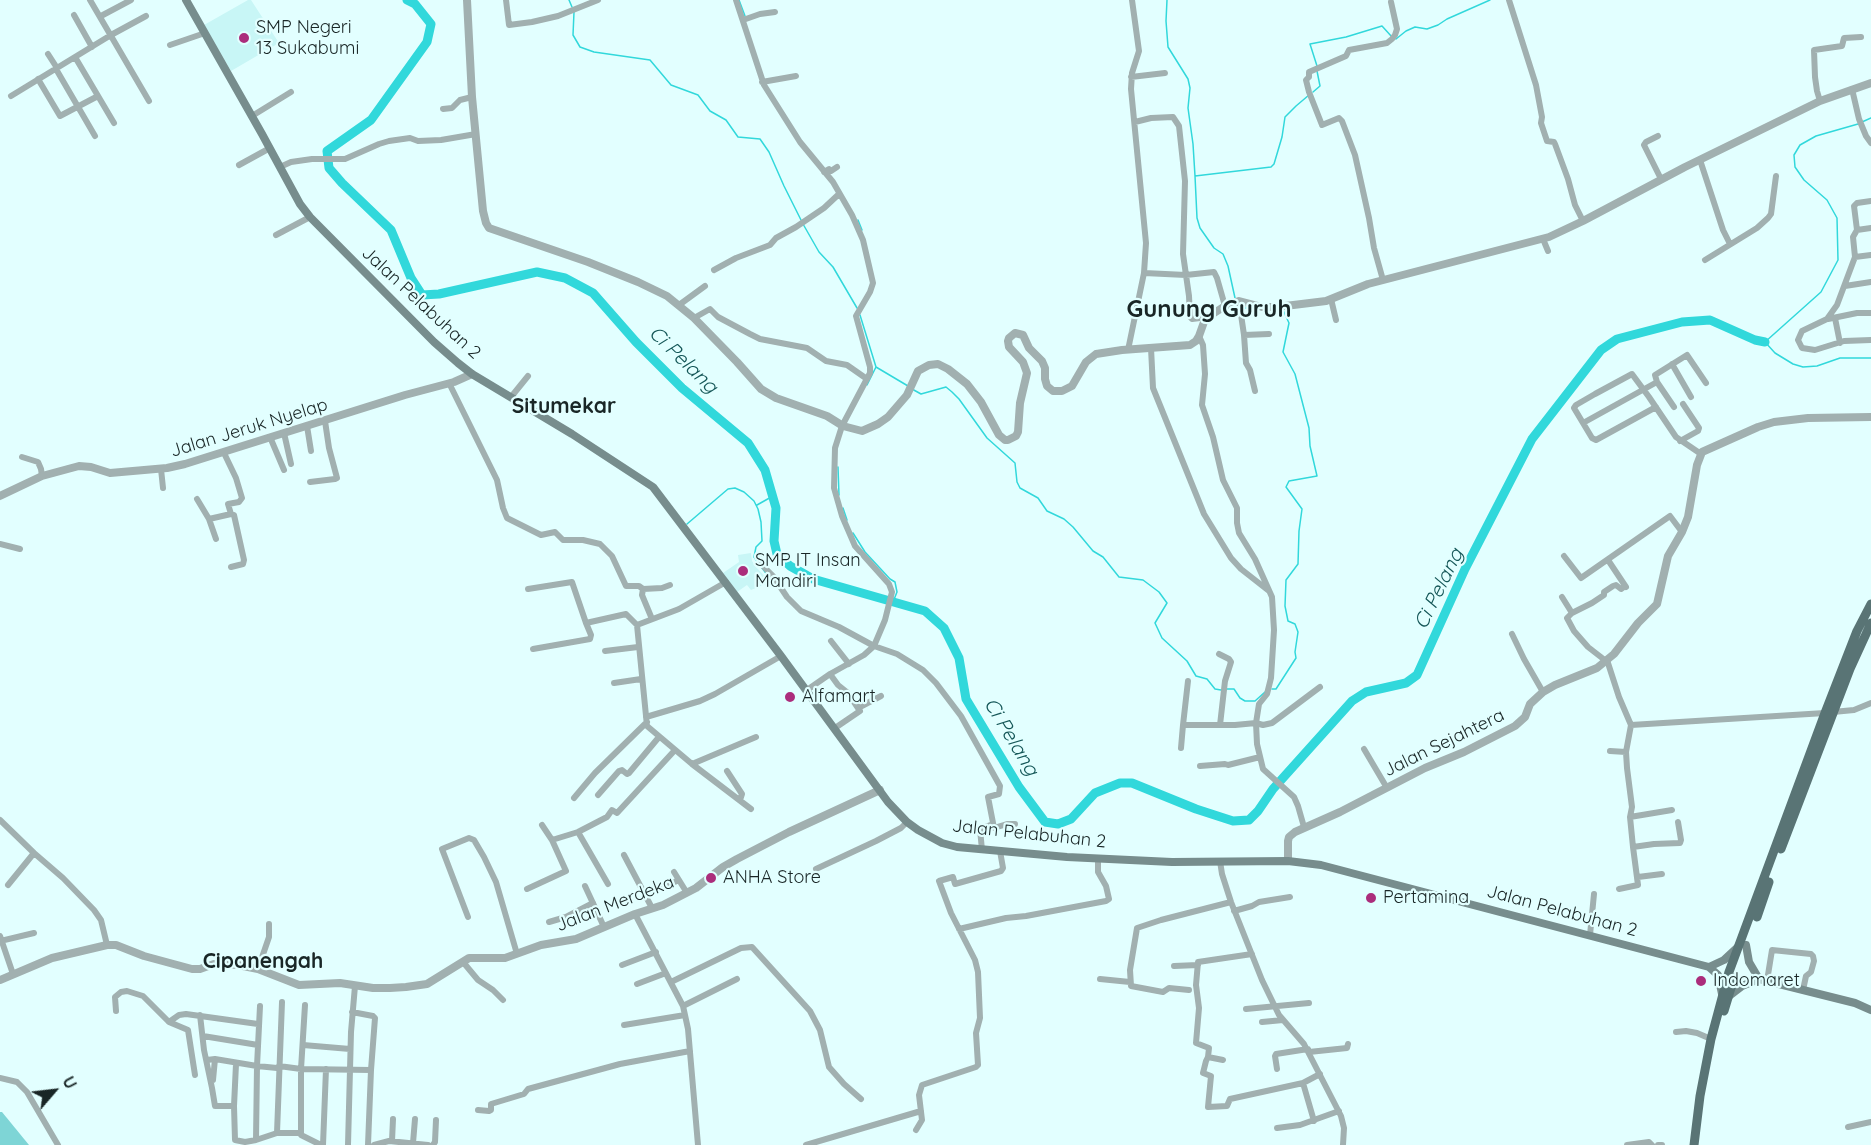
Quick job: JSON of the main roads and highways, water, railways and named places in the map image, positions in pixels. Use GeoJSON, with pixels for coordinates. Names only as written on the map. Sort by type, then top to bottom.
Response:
{"type":"FeatureCollection","features":[{"type":"Feature","properties":{"kind":"main road","name":"Jalan Pelabuhan 2"},"geometry":{"type":"LineString","coordinates":[[186,0],[300,204],[310,217],[434,342],[472,374],[653,487],[782,656],[880,790],[907,822],[918,830],[942,843],[982,850],[1172,862],[1288,861],[1321,865],[1709,967]]}},
{"type":"Feature","properties":{"kind":"main road"},"geometry":{"type":"LineString","coordinates":[[1694,1145],[1711,1038],[1724,997],[1857,631],[1871,604]]}},
{"type":"Feature","properties":{"kind":"main road"},"geometry":{"type":"LineString","coordinates":[[1829,712],[1871,623]]}},
{"type":"Feature","properties":{"kind":"main road"},"geometry":{"type":"LineString","coordinates":[[1699,1145],[1724,997],[1718,975],[1709,967],[1724,960],[1743,945]]}},
{"type":"Feature","properties":{"kind":"main road"},"geometry":{"type":"LineString","coordinates":[[1743,945],[1749,962],[1763,980]]}},
{"type":"Feature","properties":{"kind":"main road"},"geometry":{"type":"LineString","coordinates":[[1724,997],[1742,986],[1763,980],[1855,1003],[1871,1010]]}},
{"type":"Feature","properties":{"kind":"waterway","name":"Ci Pelang"},"geometry":{"type":"LineString","coordinates":[[407,0],[415,4],[431,24],[427,42],[371,120],[327,151],[329,168],[391,230],[411,278],[422,295],[439,294],[537,272],[565,278],[593,293],[636,342],[682,388],[748,443],[765,470],[776,508],[774,541],[777,554],[790,566],[813,579],[925,611],[944,628],[959,658],[966,699],[1019,787],[1045,822],[1058,824],[1071,819],[1095,793],[1120,783],[1132,783],[1233,821],[1249,820],[1273,789],[1352,701],[1366,692],[1406,683],[1417,675],[1465,569],[1532,439],[1601,350],[1617,339],[1682,322],[1710,320],[1755,340],[1765,342]]}},
{"type":"Feature","properties":{"kind":"waterway"},"geometry":{"type":"LineString","coordinates":[[569,0],[572,7]]}},
{"type":"Feature","properties":{"kind":"waterway"},"geometry":{"type":"LineString","coordinates":[[739,0],[745,16]]}},
{"type":"Feature","properties":{"kind":"waterway"},"geometry":{"type":"LineString","coordinates":[[1167,0],[1168,47],[1188,79],[1190,88],[1188,108],[1195,176]]}},
{"type":"Feature","properties":{"kind":"waterway"},"geometry":{"type":"LineString","coordinates":[[1396,39],[1415,27],[1427,29],[1490,0]]}},
{"type":"Feature","properties":{"kind":"waterway"},"geometry":{"type":"LineString","coordinates":[[574,12],[573,35],[580,47],[594,52],[650,60],[671,85],[698,95],[710,111],[726,120],[738,137],[760,139],[769,152],[801,220]]}},
{"type":"Feature","properties":{"kind":"waterway"},"geometry":{"type":"LineString","coordinates":[[1317,66],[1310,44],[1346,37],[1382,26],[1392,37]]}},
{"type":"Feature","properties":{"kind":"waterway"},"geometry":{"type":"LineString","coordinates":[[1313,92],[1320,86],[1317,71]]}},
{"type":"Feature","properties":{"kind":"waterway"},"geometry":{"type":"LineString","coordinates":[[1235,298],[1223,254],[1214,248],[1200,228],[1197,218],[1195,176],[1271,167],[1282,137],[1285,117],[1309,95]]}},
{"type":"Feature","properties":{"kind":"waterway"},"geometry":{"type":"LineString","coordinates":[[1862,122],[1871,118]]}},
{"type":"Feature","properties":{"kind":"waterway"},"geometry":{"type":"LineString","coordinates":[[1858,124],[1816,136],[1800,145],[1794,155],[1795,167],[1804,180],[1827,200],[1837,218],[1838,260],[1821,292],[1765,342],[1775,353],[1803,367],[1817,366],[1840,358],[1871,358]]}},
{"type":"Feature","properties":{"kind":"waterway"},"geometry":{"type":"LineString","coordinates":[[858,220],[862,230]]}},
{"type":"Feature","properties":{"kind":"waterway"},"geometry":{"type":"LineString","coordinates":[[803,224],[819,252],[833,267],[857,308]]}},
{"type":"Feature","properties":{"kind":"waterway"},"geometry":{"type":"LineString","coordinates":[[1244,308],[1254,308]]}},
{"type":"Feature","properties":{"kind":"waterway"},"geometry":{"type":"LineString","coordinates":[[1272,689],[1276,689],[1296,658],[1298,632],[1295,624],[1288,621],[1285,606],[1286,580],[1298,564],[1302,509],[1286,487],[1289,481],[1317,476],[1310,446],[1309,428],[1295,374],[1283,352],[1289,323],[1283,310]]}},
{"type":"Feature","properties":{"kind":"waterway"},"geometry":{"type":"LineString","coordinates":[[860,315],[876,367],[908,386]]}},
{"type":"Feature","properties":{"kind":"waterway"},"geometry":{"type":"LineString","coordinates":[[867,385],[876,367]]}},
{"type":"Feature","properties":{"kind":"waterway"},"geometry":{"type":"LineString","coordinates":[[912,389],[921,394],[946,387],[959,399],[987,438],[1015,463],[1020,488],[1038,498],[1047,511],[1064,519],[1073,527],[1119,577],[1143,580],[1159,592],[1167,603],[1155,623],[1162,638],[1187,661],[1196,676],[1207,679],[1215,689],[1221,690]]}},
{"type":"Feature","properties":{"kind":"waterway"},"geometry":{"type":"LineString","coordinates":[[838,467],[839,495]]}},
{"type":"Feature","properties":{"kind":"waterway"},"geometry":{"type":"LineString","coordinates":[[687,524],[728,489],[735,488],[744,492],[754,501],[758,509],[762,541],[756,547],[754,557],[768,576]]}},
{"type":"Feature","properties":{"kind":"waterway"},"geometry":{"type":"LineString","coordinates":[[757,505],[773,496]]}},
{"type":"Feature","properties":{"kind":"waterway"},"geometry":{"type":"LineString","coordinates":[[843,508],[847,520]]}},
{"type":"Feature","properties":{"kind":"waterway"},"geometry":{"type":"LineString","coordinates":[[853,533],[865,552],[895,582],[897,592],[893,602]]}},
{"type":"Feature","properties":{"kind":"waterway"},"geometry":{"type":"LineString","coordinates":[[1226,689],[1234,689],[1245,701],[1255,701],[1265,692]]}},
{"type":"Feature","properties":{"kind":"place","name":"SMP Negeri 13 Sukabumi"},"geometry":{"type":"Point","coordinates":[244,38]}},
{"type":"Feature","properties":{"kind":"place","name":"SMP IT Insan Mandiri"},"geometry":{"type":"Point","coordinates":[743,571]}},
{"type":"Feature","properties":{"kind":"place","name":"Alfamart"},"geometry":{"type":"Point","coordinates":[790,697]}},
{"type":"Feature","properties":{"kind":"place","name":"ANHA Store"},"geometry":{"type":"Point","coordinates":[711,878]}},
{"type":"Feature","properties":{"kind":"place","name":"Pertamina"},"geometry":{"type":"Point","coordinates":[1371,898]}},
{"type":"Feature","properties":{"kind":"place","name":"Indomaret"},"geometry":{"type":"Point","coordinates":[1701,981]}},
{"type":"Feature","properties":{"kind":"district","name":"Gunung Guruh"},"geometry":{"type":"Point","coordinates":[1209,310]}},
{"type":"Feature","properties":{"kind":"district","name":"Situmekar"},"geometry":{"type":"Point","coordinates":[564,407]}},
{"type":"Feature","properties":{"kind":"district","name":"Cipanengah"},"geometry":{"type":"Point","coordinates":[263,962]}}]}
